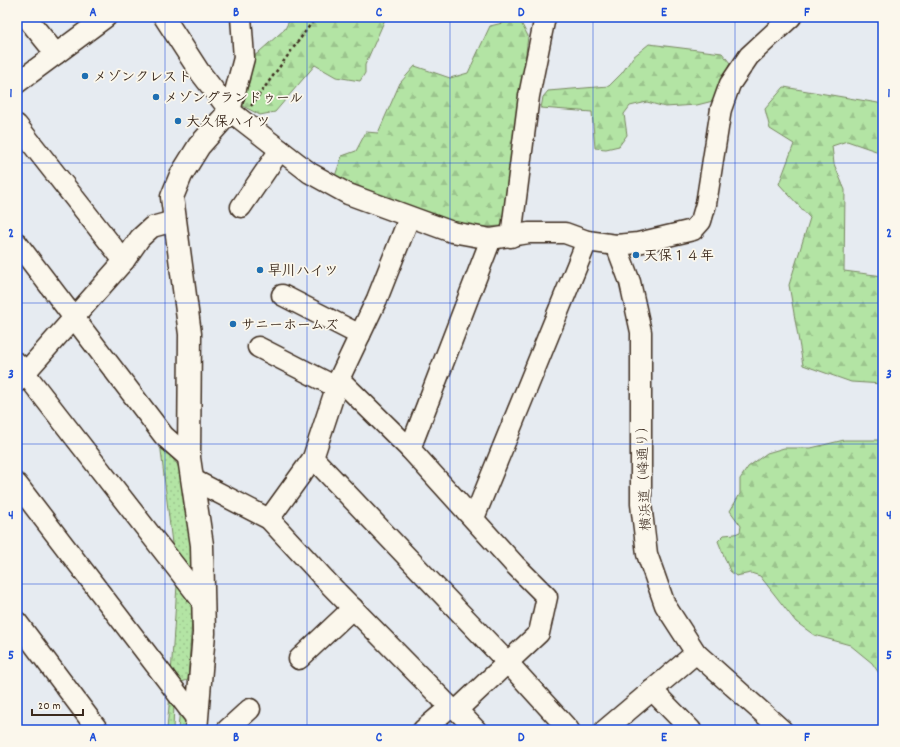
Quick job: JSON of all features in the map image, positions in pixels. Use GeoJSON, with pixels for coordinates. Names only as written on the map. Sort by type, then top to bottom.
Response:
{"type":"FeatureCollection","features":[{"type":"Feature","properties":{"kind":"main road"},"geometry":{"type":"LineString","coordinates":[[197,726],[204,633],[202,545],[189,458],[190,334],[172,198],[182,175],[199,146],[235,116]]}},
{"type":"Feature","properties":{"kind":"street"},"geometry":{"type":"LineString","coordinates":[[26,17],[56,54]]}},
{"type":"Feature","properties":{"kind":"street"},"geometry":{"type":"LineString","coordinates":[[17,83],[106,17]]}},
{"type":"Feature","properties":{"kind":"street"},"geometry":{"type":"LineString","coordinates":[[164,17],[199,72],[235,116],[310,173],[348,194],[409,218],[452,232],[491,239],[529,233],[565,234],[588,241],[616,245],[638,243],[693,230],[701,221],[706,204],[721,109],[730,84],[749,56],[790,17]]}},
{"type":"Feature","properties":{"kind":"street"},"geometry":{"type":"LineString","coordinates":[[235,116],[244,58],[241,17]]}},
{"type":"Feature","properties":{"kind":"street"},"geometry":{"type":"LineString","coordinates":[[511,237],[529,96],[545,17]]}},
{"type":"Feature","properties":{"kind":"street"},"geometry":{"type":"LineString","coordinates":[[17,125],[124,261]]}},
{"type":"Feature","properties":{"kind":"street"},"geometry":{"type":"LineString","coordinates":[[241,207],[280,150]]}},
{"type":"Feature","properties":{"kind":"street"},"geometry":{"type":"LineString","coordinates":[[269,518],[313,458],[338,383],[377,299],[409,218]]}},
{"type":"Feature","properties":{"kind":"street"},"geometry":{"type":"LineString","coordinates":[[174,221],[152,227],[140,238],[124,261],[75,318],[20,373],[203,602]]}},
{"type":"Feature","properties":{"kind":"street"},"geometry":{"type":"LineString","coordinates":[[410,449],[491,239]]}},
{"type":"Feature","properties":{"kind":"street"},"geometry":{"type":"LineString","coordinates":[[474,518],[588,241]]}},
{"type":"Feature","properties":{"kind":"street"},"geometry":{"type":"LineString","coordinates":[[17,243],[164,436],[189,458]]}},
{"type":"Feature","properties":{"kind":"street","name":"横浜道（峰通り）"},"geometry":{"type":"LineString","coordinates":[[616,245],[632,288],[641,332],[641,504],[647,554],[665,605],[696,653],[782,730]]}},
{"type":"Feature","properties":{"kind":"street"},"geometry":{"type":"LineString","coordinates":[[282,295],[360,335]]}},
{"type":"Feature","properties":{"kind":"street"},"geometry":{"type":"LineString","coordinates":[[258,347],[338,383],[410,449],[515,565],[547,597],[539,633],[508,663],[454,709],[423,730]]}},
{"type":"Feature","properties":{"kind":"street"},"geometry":{"type":"LineString","coordinates":[[313,458],[508,663],[569,730]]}},
{"type":"Feature","properties":{"kind":"street"},"geometry":{"type":"LineString","coordinates":[[192,479],[269,518],[353,608],[476,730]]}},
{"type":"Feature","properties":{"kind":"street"},"geometry":{"type":"LineString","coordinates":[[17,484],[197,726]]}},
{"type":"Feature","properties":{"kind":"street"},"geometry":{"type":"LineString","coordinates":[[299,659],[353,608]]}},
{"type":"Feature","properties":{"kind":"street"},"geometry":{"type":"LineString","coordinates":[[17,622],[98,730]]}},
{"type":"Feature","properties":{"kind":"street"},"geometry":{"type":"LineString","coordinates":[[605,730],[696,653]]}},
{"type":"Feature","properties":{"kind":"street"},"geometry":{"type":"LineString","coordinates":[[652,690],[691,730]]}},
{"type":"Feature","properties":{"kind":"street"},"geometry":{"type":"LineString","coordinates":[[227,730],[250,710]]}},
{"type":"Feature","properties":{"kind":"path"},"geometry":{"type":"LineString","coordinates":[[235,116],[316,17]]}},
{"type":"Feature","properties":{"kind":"green space"},"geometry":{"type":"Polygon","coordinates":[[[291,17],[386,17],[365,65],[365,73],[360,81],[336,77],[315,65],[275,112],[260,115],[241,105],[250,80],[251,59],[285,29],[291,17]]]}},
{"type":"Feature","properties":{"kind":"green space"},"geometry":{"type":"Polygon","coordinates":[[[519,19],[528,36],[507,214],[501,226],[471,228],[413,210],[335,176],[342,156],[356,151],[366,132],[378,133],[400,83],[415,66],[450,78],[468,73],[490,26],[519,19]]]}},
{"type":"Feature","properties":{"kind":"green space"},"geometry":{"type":"Polygon","coordinates":[[[649,44],[722,53],[730,63],[713,101],[697,105],[665,107],[647,102],[630,106],[624,114],[627,135],[619,146],[606,149],[595,148],[592,112],[541,108],[543,97],[548,91],[609,86],[622,73],[633,57],[649,44]]]}},
{"type":"Feature","properties":{"kind":"green space"},"geometry":{"type":"Polygon","coordinates":[[[784,87],[878,103],[883,106],[883,159],[876,151],[847,141],[832,146],[834,164],[845,190],[844,271],[883,276],[883,384],[851,382],[803,365],[789,285],[810,218],[779,184],[794,144],[770,129],[765,109],[784,87]]]}},
{"type":"Feature","properties":{"kind":"green space"},"geometry":{"type":"Polygon","coordinates":[[[844,440],[883,440],[883,679],[872,663],[850,645],[814,635],[796,622],[760,576],[751,573],[736,576],[730,571],[718,541],[724,535],[740,532],[741,526],[730,511],[740,494],[740,479],[748,467],[767,453],[784,448],[811,448],[844,440]]]}},
{"type":"Feature","properties":{"kind":"green space"},"geometry":{"type":"Polygon","coordinates":[[[160,442],[180,468],[194,567],[188,569],[173,552],[160,442]]]}},
{"type":"Feature","properties":{"kind":"green space"},"geometry":{"type":"Polygon","coordinates":[[[177,585],[193,604],[188,680],[178,683],[171,674],[177,585]]]}},
{"type":"Feature","properties":{"kind":"green space"},"geometry":{"type":"Polygon","coordinates":[[[170,694],[174,705],[173,730],[167,730],[170,694]]]}},
{"type":"Feature","properties":{"kind":"green space"},"geometry":{"type":"Polygon","coordinates":[[[180,707],[186,714],[185,730],[178,730],[180,707]]]}},
{"type":"Feature","properties":{"kind":"place","name":"メゾンクレスト"},"geometry":{"type":"Point","coordinates":[85,76]}},
{"type":"Feature","properties":{"kind":"place","name":"メゾングランドゥール"},"geometry":{"type":"Point","coordinates":[156,97]}},
{"type":"Feature","properties":{"kind":"place","name":"大久保ハイツ"},"geometry":{"type":"Point","coordinates":[178,121]}},
{"type":"Feature","properties":{"kind":"place","name":"天保１４年"},"geometry":{"type":"Point","coordinates":[636,255]}},
{"type":"Feature","properties":{"kind":"place","name":"早川ハイツ"},"geometry":{"type":"Point","coordinates":[260,270]}},
{"type":"Feature","properties":{"kind":"place","name":"サニーホームズ"},"geometry":{"type":"Point","coordinates":[233,324]}}]}
